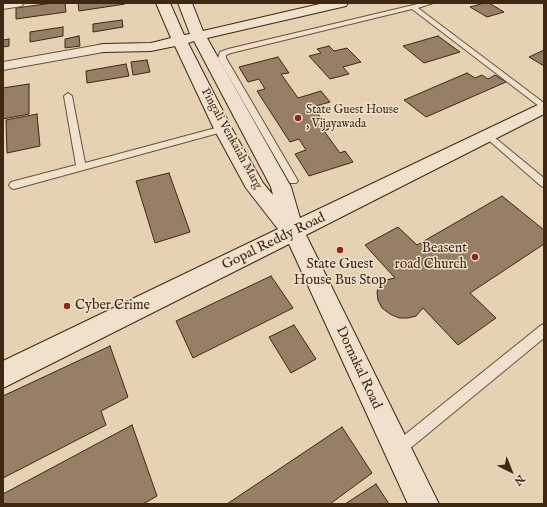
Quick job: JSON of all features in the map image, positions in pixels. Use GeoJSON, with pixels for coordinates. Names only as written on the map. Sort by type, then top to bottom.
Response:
{"type":"FeatureCollection","features":[{"type":"Feature","properties":{"kind":"street"},"geometry":{"type":"LineString","coordinates":[[3,6],[18,3]]}},
{"type":"Feature","properties":{"kind":"street","name":"Pingali Venkaiah Marg"},"geometry":{"type":"LineString","coordinates":[[163,3],[223,129],[256,188],[294,232]]}},
{"type":"Feature","properties":{"kind":"street","name":"Pingali Venkaiah Marg"},"geometry":{"type":"LineString","coordinates":[[185,3],[196,32],[281,187],[294,232]]}},
{"type":"Feature","properties":{"kind":"street"},"geometry":{"type":"LineString","coordinates":[[196,32],[304,3]]}},
{"type":"Feature","properties":{"kind":"street"},"geometry":{"type":"LineString","coordinates":[[3,66],[104,48],[151,47],[178,36],[341,3]]}},
{"type":"Feature","properties":{"kind":"street","name":"Gopal Reddy Road"},"geometry":{"type":"LineString","coordinates":[[3,375],[544,107]]}},
{"type":"Feature","properties":{"kind":"street","name":"Dornakal Road"},"geometry":{"type":"LineString","coordinates":[[294,232],[424,504]]}},
{"type":"Feature","properties":{"kind":"lane"},"geometry":{"type":"LineString","coordinates":[[292,181],[222,58],[223,54],[228,51],[430,3]]}},
{"type":"Feature","properties":{"kind":"lane"},"geometry":{"type":"LineString","coordinates":[[413,7],[544,107]]}},
{"type":"Feature","properties":{"kind":"lane"},"geometry":{"type":"LineString","coordinates":[[68,96],[81,168]]}},
{"type":"Feature","properties":{"kind":"lane"},"geometry":{"type":"LineString","coordinates":[[14,185],[223,129]]}},
{"type":"Feature","properties":{"kind":"lane"},"geometry":{"type":"LineString","coordinates":[[488,135],[544,183]]}},
{"type":"Feature","properties":{"kind":"lane"},"geometry":{"type":"LineString","coordinates":[[397,450],[544,330]]}},
{"type":"Feature","properties":{"kind":"building"},"geometry":{"type":"Polygon","coordinates":[[[53,3],[65,3],[66,12],[16,19],[16,8],[53,3]]]}},
{"type":"Feature","properties":{"kind":"building"},"geometry":{"type":"Polygon","coordinates":[[[78,3],[124,3],[125,4],[79,11],[78,3]]]}},
{"type":"Feature","properties":{"kind":"building"},"geometry":{"type":"Polygon","coordinates":[[[489,3],[504,12],[487,17],[470,7],[489,3]]]}},
{"type":"Feature","properties":{"kind":"building"},"geometry":{"type":"Polygon","coordinates":[[[122,20],[123,27],[93,32],[93,24],[122,20]]]}},
{"type":"Feature","properties":{"kind":"building"},"geometry":{"type":"Polygon","coordinates":[[[63,27],[63,36],[30,42],[30,32],[63,27]]]}},
{"type":"Feature","properties":{"kind":"building"},"geometry":{"type":"Polygon","coordinates":[[[79,36],[80,46],[65,48],[65,39],[79,36]]]}},
{"type":"Feature","properties":{"kind":"building"},"geometry":{"type":"Polygon","coordinates":[[[438,36],[460,52],[424,63],[403,46],[438,36]]]}},
{"type":"Feature","properties":{"kind":"building"},"geometry":{"type":"Polygon","coordinates":[[[9,39],[9,46],[3,47],[3,40],[9,39]]]}},
{"type":"Feature","properties":{"kind":"building"},"geometry":{"type":"Polygon","coordinates":[[[329,46],[334,51],[347,48],[361,62],[343,67],[349,74],[330,79],[309,56],[321,53],[317,49],[329,46]]]}},
{"type":"Feature","properties":{"kind":"building"},"geometry":{"type":"Polygon","coordinates":[[[544,50],[544,66],[529,57],[544,50]]]}},
{"type":"Feature","properties":{"kind":"building","name":"State Guest House , Vijayawada"},"geometry":{"type":"Polygon","coordinates":[[[278,57],[289,73],[281,74],[298,98],[321,91],[330,102],[313,107],[329,129],[324,131],[340,153],[345,151],[353,162],[309,176],[295,154],[306,150],[299,139],[290,142],[257,91],[265,89],[259,79],[248,82],[239,67],[278,57]]]}},
{"type":"Feature","properties":{"kind":"building"},"geometry":{"type":"Polygon","coordinates":[[[147,60],[150,72],[133,75],[131,62],[147,60]]]}},
{"type":"Feature","properties":{"kind":"building"},"geometry":{"type":"Polygon","coordinates":[[[126,64],[129,76],[87,83],[86,71],[126,64]]]}},
{"type":"Feature","properties":{"kind":"building"},"geometry":{"type":"Polygon","coordinates":[[[467,73],[475,78],[482,75],[488,79],[495,75],[506,82],[426,117],[404,100],[467,73]]]}},
{"type":"Feature","properties":{"kind":"building"},"geometry":{"type":"Polygon","coordinates":[[[29,84],[29,114],[3,119],[3,88],[29,84]]]}},
{"type":"Feature","properties":{"kind":"building"},"geometry":{"type":"Polygon","coordinates":[[[37,114],[40,146],[7,153],[6,120],[37,114]]]}},
{"type":"Feature","properties":{"kind":"building"},"geometry":{"type":"Polygon","coordinates":[[[169,173],[190,232],[155,243],[136,181],[169,173]]]}},
{"type":"Feature","properties":{"kind":"building"},"geometry":{"type":"Polygon","coordinates":[[[502,196],[544,230],[544,244],[470,293],[496,318],[458,345],[423,308],[416,316],[399,318],[382,308],[378,300],[377,292],[380,285],[386,280],[395,278],[365,245],[398,227],[417,245],[502,196]]]}},
{"type":"Feature","properties":{"kind":"building"},"geometry":{"type":"Polygon","coordinates":[[[271,276],[293,308],[193,358],[176,321],[271,276]]]}},
{"type":"Feature","properties":{"kind":"building"},"geometry":{"type":"Polygon","coordinates":[[[294,325],[316,359],[291,373],[269,337],[294,325]]]}},
{"type":"Feature","properties":{"kind":"building"},"geometry":{"type":"Polygon","coordinates":[[[110,346],[128,397],[101,411],[106,425],[3,478],[3,396],[110,346]]]}},
{"type":"Feature","properties":{"kind":"building"},"geometry":{"type":"Polygon","coordinates":[[[132,425],[157,496],[143,504],[3,504],[3,494],[132,425]]]}},
{"type":"Feature","properties":{"kind":"building"},"geometry":{"type":"Polygon","coordinates":[[[342,427],[372,473],[330,504],[227,504],[342,427]]]}},
{"type":"Feature","properties":{"kind":"building"},"geometry":{"type":"Polygon","coordinates":[[[376,484],[389,504],[345,504],[376,484]]]}},
{"type":"Feature","properties":{"kind":"place","name":"State Guest House , Vijayawada"},"geometry":{"type":"Point","coordinates":[298,118]}},
{"type":"Feature","properties":{"kind":"place","name":"State Guest House Bus Stop"},"geometry":{"type":"Point","coordinates":[340,250]}},
{"type":"Feature","properties":{"kind":"place","name":"Beasent road Church"},"geometry":{"type":"Point","coordinates":[475,257]}},
{"type":"Feature","properties":{"kind":"place","name":"Cyber Crime"},"geometry":{"type":"Point","coordinates":[67,306]}}]}
